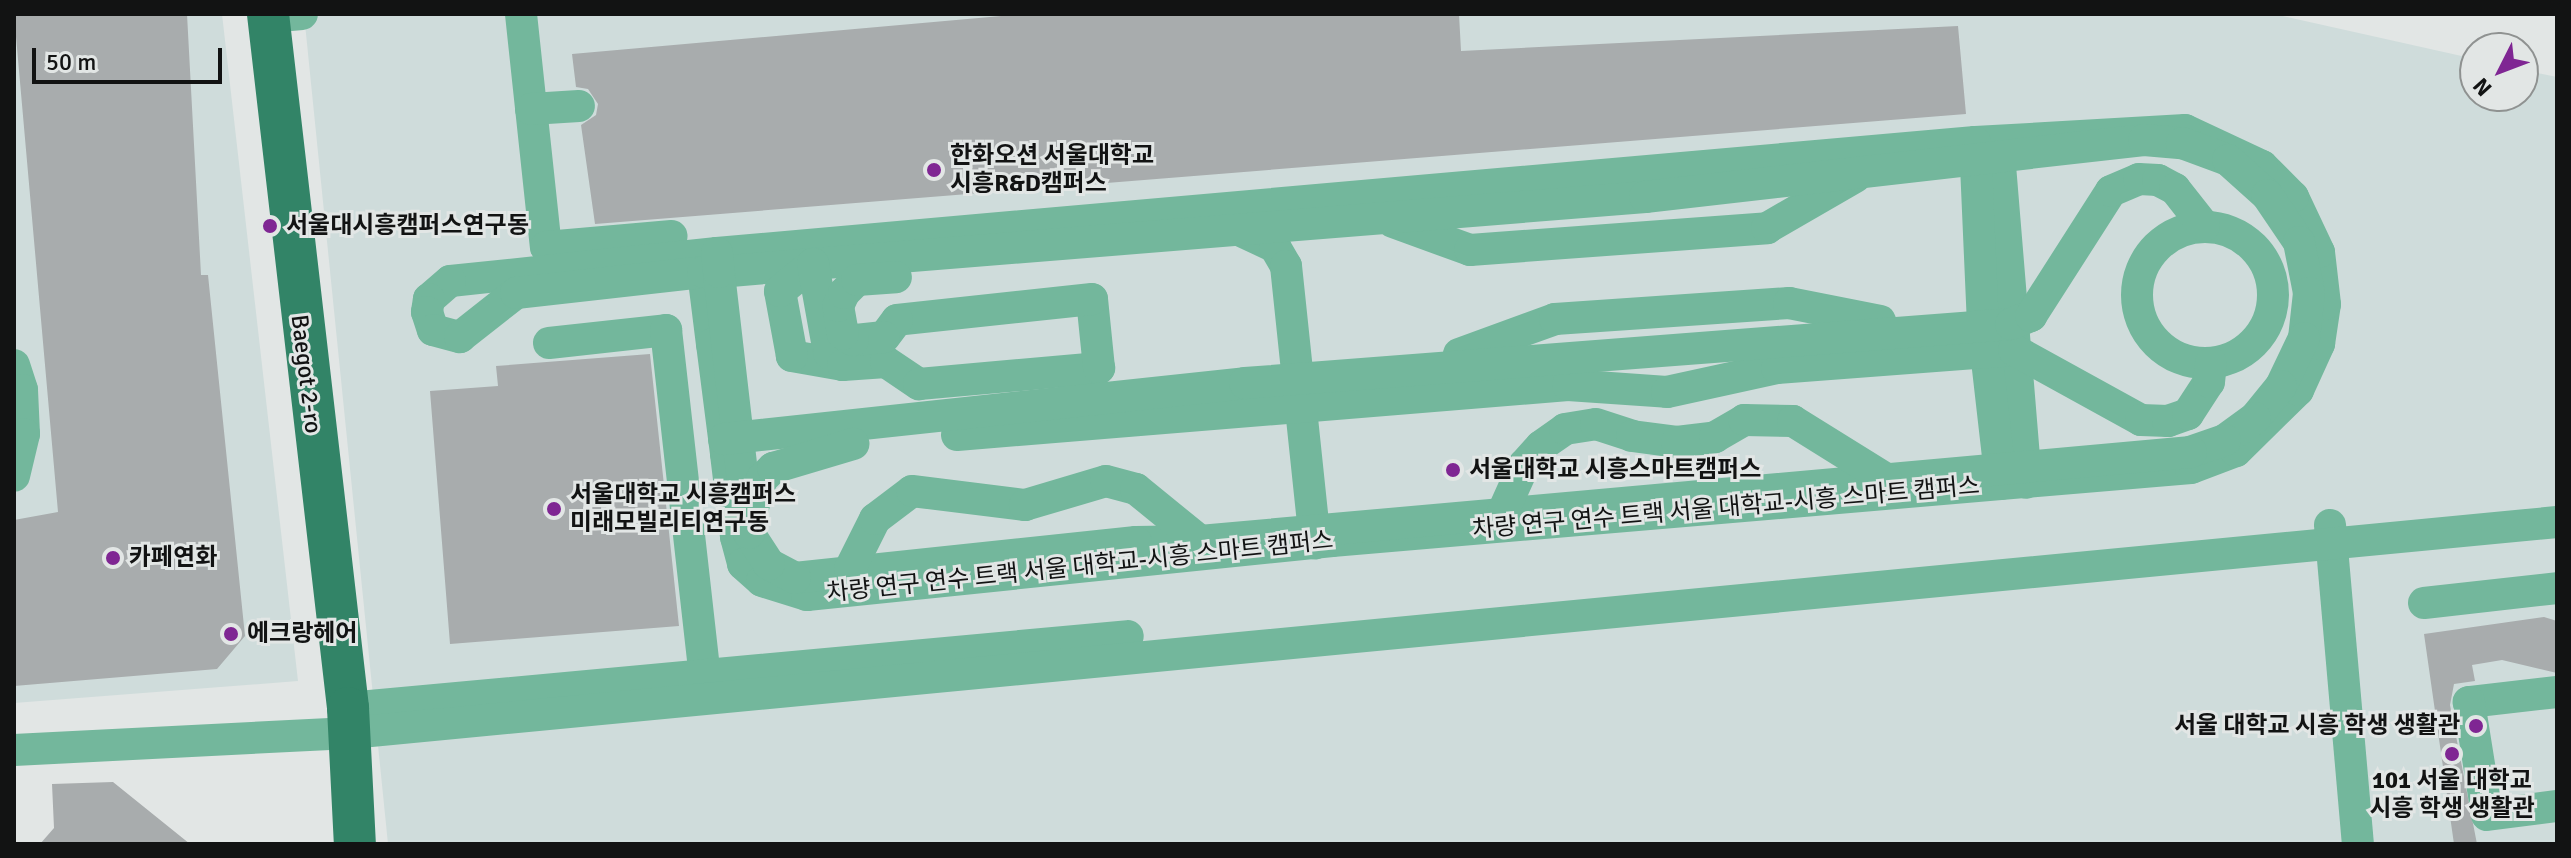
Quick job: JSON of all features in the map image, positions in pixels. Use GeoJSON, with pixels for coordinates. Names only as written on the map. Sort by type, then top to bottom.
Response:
{"type":"FeatureCollection","features":[{"type":"Feature","properties":{"kind":"main road","name":"Baegot 2-ro"},"geometry":{"type":"LineString","coordinates":[[279,15],[349,720],[355,844]]}},
{"type":"Feature","properties":{"kind":"street"},"geometry":{"type":"LineString","coordinates":[[521,14],[546,247],[811,224]]}},
{"type":"Feature","properties":{"kind":"street"},"geometry":{"type":"LineString","coordinates":[[531,109],[579,106]]}},
{"type":"Feature","properties":{"kind":"street"},"geometry":{"type":"LineString","coordinates":[[710,263],[734,393],[732,446],[749,533],[769,564],[795,578],[850,569],[1200,541],[1323,536],[1502,514],[1886,479],[2013,474],[2191,452],[2225,440],[2255,418],[2281,386],[2304,338],[2309,293],[2299,242],[2267,195],[2228,160],[2182,143],[2144,140],[1987,151],[1781,159],[710,263],[450,281],[429,299],[427,312],[433,330],[460,337],[516,293],[584,286],[710,263],[814,271],[857,280],[1149,257],[1175,235]]}},
{"type":"Feature","properties":{"kind":"street"},"geometry":{"type":"LineString","coordinates":[[857,280],[838,306],[843,334],[853,340],[884,337],[897,320],[1092,299],[1099,368],[919,384],[886,362],[843,365],[792,356],[780,291],[814,271],[1935,165],[1987,151]]}},
{"type":"Feature","properties":{"kind":"street"},"geometry":{"type":"LineString","coordinates":[[1987,151],[1998,338]]}},
{"type":"Feature","properties":{"kind":"street","name":"차량 연구 연수 트랙 서울 대학교-시흥 스마트 캠퍼스"},"geometry":{"type":"LineString","coordinates":[[710,263],[712,344],[732,446],[743,564],[762,581],[807,595],[1323,536],[2013,474],[1998,338],[1978,207],[1987,151]]}},
{"type":"Feature","properties":{"kind":"street"},"geometry":{"type":"LineString","coordinates":[[1935,165],[1957,176],[1978,207]]}},
{"type":"Feature","properties":{"kind":"street"},"geometry":{"type":"LineString","coordinates":[[1382,218],[1470,250],[1767,228],[1865,171]]}},
{"type":"Feature","properties":{"kind":"street"},"geometry":{"type":"LineString","coordinates":[[732,446],[1307,392],[1568,385],[1667,392],[1777,368],[1998,338],[2031,316],[2111,191],[2139,179],[2158,180],[2175,189],[2204,226]]}},
{"type":"Feature","properties":{"kind":"street"},"geometry":{"type":"LineString","coordinates":[[1307,392],[1300,263],[1335,222]]}},
{"type":"Feature","properties":{"kind":"street"},"geometry":{"type":"LineString","coordinates":[[2204,226],[2241,236],[2258,251],[2274,293],[2261,335],[2245,352],[2211,363],[2180,359],[2160,347],[2138,308],[2144,264],[2157,246],[2176,233],[2204,226]]}},
{"type":"Feature","properties":{"kind":"street"},"geometry":{"type":"LineString","coordinates":[[1239,230],[1275,247],[1286,266],[1307,392],[1323,536]]}},
{"type":"Feature","properties":{"kind":"street"},"geometry":{"type":"LineString","coordinates":[[584,286],[588,339]]}},
{"type":"Feature","properties":{"kind":"street"},"geometry":{"type":"LineString","coordinates":[[1307,392],[1364,373],[1923,329],[1998,338],[2141,420],[2168,421],[2188,414],[2209,382],[2211,363]]}},
{"type":"Feature","properties":{"kind":"street"},"geometry":{"type":"LineString","coordinates":[[549,343],[666,330],[705,675]]}},
{"type":"Feature","properties":{"kind":"street"},"geometry":{"type":"LineString","coordinates":[[668,351],[712,344]]}},
{"type":"Feature","properties":{"kind":"street"},"geometry":{"type":"LineString","coordinates":[[14,365],[22,390],[24,434],[14,476]]}},
{"type":"Feature","properties":{"kind":"street"},"geometry":{"type":"LineString","coordinates":[[734,393],[766,414],[785,420],[850,412],[865,433]]}},
{"type":"Feature","properties":{"kind":"street"},"geometry":{"type":"LineString","coordinates":[[1502,514],[1524,465],[1541,446],[1565,429],[1596,424],[1632,436],[1677,442],[1715,437],[1744,420],[1793,421],[1886,479]]}},
{"type":"Feature","properties":{"kind":"street"},"geometry":{"type":"LineString","coordinates":[[749,533],[753,498],[773,468],[865,433]]}},
{"type":"Feature","properties":{"kind":"street"},"geometry":{"type":"LineString","coordinates":[[850,569],[875,519],[912,491],[1025,505],[1106,481],[1136,489],[1200,541]]}},
{"type":"Feature","properties":{"kind":"street"},"geometry":{"type":"LineString","coordinates":[[14,750],[2330,534],[2557,503]]}},
{"type":"Feature","properties":{"kind":"street"},"geometry":{"type":"LineString","coordinates":[[349,720],[705,675],[2330,534],[2557,522]]}},
{"type":"Feature","properties":{"kind":"street"},"geometry":{"type":"LineString","coordinates":[[2330,534],[2358,844]]}},
{"type":"Feature","properties":{"kind":"street"},"geometry":{"type":"LineString","coordinates":[[2424,603],[2557,588]]}},
{"type":"Feature","properties":{"kind":"street"},"geometry":{"type":"LineString","coordinates":[[2557,692],[2469,702],[2487,815],[2557,806]]}},
{"type":"Feature","properties":{"kind":"shaded area"},"geometry":{"type":"Polygon","coordinates":[[[14,14],[222,14],[298,681],[14,703],[14,14]]]}},
{"type":"Feature","properties":{"kind":"shaded area","name":"서울대학교 시흥스마트캠퍼스"},"geometry":{"type":"Polygon","coordinates":[[[304,14],[2274,14],[2459,55],[2459,112],[2539,112],[2539,73],[2557,77],[2557,844],[388,844],[304,14]]]}},
{"type":"Feature","properties":{"kind":"building"},"geometry":{"type":"Polygon","coordinates":[[[14,14],[187,14],[201,275],[208,275],[245,636],[217,669],[14,686],[14,520],[58,512],[14,14]]]}},
{"type":"Feature","properties":{"kind":"building","name":"한화오션 서울대학교 시흥R&D캠퍼스"},"geometry":{"type":"Polygon","coordinates":[[[1025,14],[1459,14],[1461,51],[1958,26],[1966,114],[595,224],[581,125],[596,115],[598,104],[588,89],[576,87],[572,54],[1025,14]]]}},
{"type":"Feature","properties":{"kind":"building","name":"서울대학교 시흥캠퍼스 미래모빌리티연구동"},"geometry":{"type":"Polygon","coordinates":[[[650,354],[679,626],[450,644],[430,391],[498,386],[496,366],[650,354]]]}},
{"type":"Feature","properties":{"kind":"building","name":"101 서울 대학교 시흥 학생 생활관"},"geometry":{"type":"Polygon","coordinates":[[[2544,617],[2557,621],[2557,673],[2502,660],[2472,665],[2475,681],[2454,684],[2450,705],[2477,844],[2454,844],[2424,634],[2544,617]]]}},
{"type":"Feature","properties":{"kind":"building"},"geometry":{"type":"Polygon","coordinates":[[[113,782],[190,844],[40,844],[54,828],[52,784],[113,782]]]}},
{"type":"Feature","properties":{"kind":"place","name":"한화오션 서울대학교 시흥R&D캠퍼스"},"geometry":{"type":"Point","coordinates":[934,170]}},
{"type":"Feature","properties":{"kind":"place","name":"서울대시흥캠퍼스연구동"},"geometry":{"type":"Point","coordinates":[270,226]}},
{"type":"Feature","properties":{"kind":"place","name":"서울대학교 시흥스마트캠퍼스"},"geometry":{"type":"Point","coordinates":[1453,470]}},
{"type":"Feature","properties":{"kind":"place","name":"서울대학교 시흥캠퍼스 미래모빌리티연구동"},"geometry":{"type":"Point","coordinates":[554,509]}},
{"type":"Feature","properties":{"kind":"place","name":"카페연화"},"geometry":{"type":"Point","coordinates":[113,558]}},
{"type":"Feature","properties":{"kind":"place","name":"에크랑헤어"},"geometry":{"type":"Point","coordinates":[231,634]}},
{"type":"Feature","properties":{"kind":"place","name":"서울 대학교 시흥 학생 생활관"},"geometry":{"type":"Point","coordinates":[2476,726]}},
{"type":"Feature","properties":{"kind":"place","name":"101 서울 대학교 시흥 학생 생활관"},"geometry":{"type":"Point","coordinates":[2452,754]}}]}
